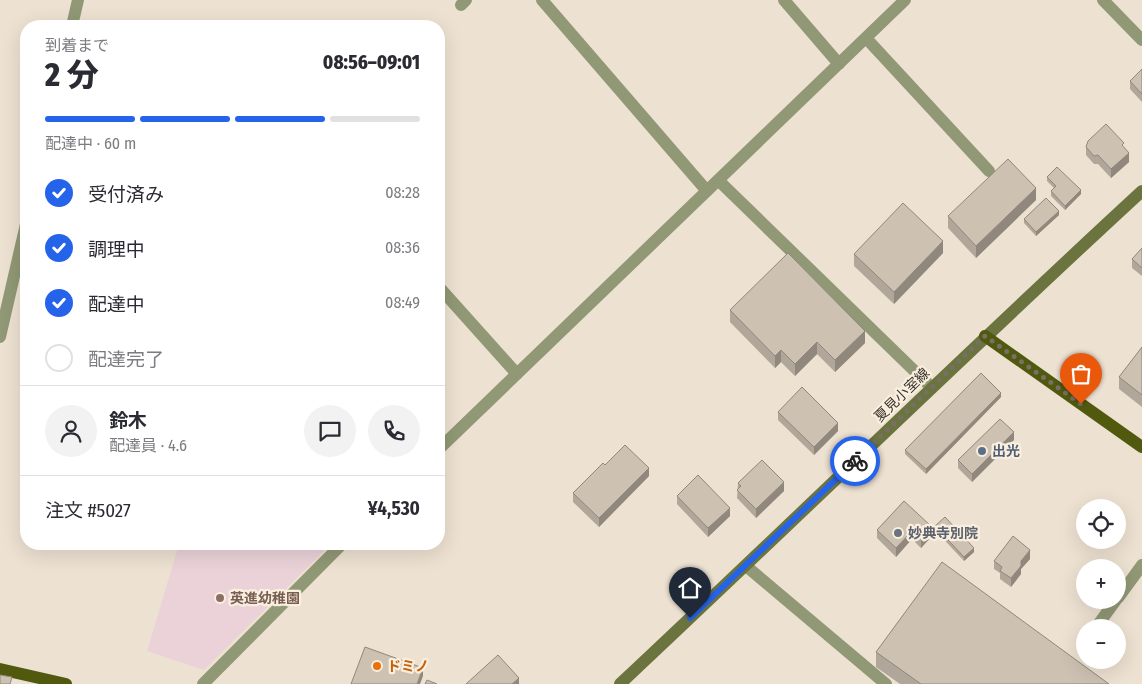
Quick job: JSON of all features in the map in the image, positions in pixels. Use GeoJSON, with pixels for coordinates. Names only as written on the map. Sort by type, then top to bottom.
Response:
{"type":"FeatureCollection","features":[{"type":"Feature","properties":{"kind":"main road","name":"夏見小室線"},"geometry":{"type":"LineString","coordinates":[[620,684],[746,566],[985,336],[1142,191]]}},
{"type":"Feature","properties":{"kind":"main road"},"geometry":{"type":"LineString","coordinates":[[985,336],[1142,447]]}},
{"type":"Feature","properties":{"kind":"main road"},"geometry":{"type":"LineString","coordinates":[[0,670],[66,684]]}},
{"type":"Feature","properties":{"kind":"street"},"geometry":{"type":"LineString","coordinates":[[73,20],[78,0]]}},
{"type":"Feature","properties":{"kind":"street"},"geometry":{"type":"LineString","coordinates":[[542,0],[707,191]]}},
{"type":"Feature","properties":{"kind":"street"},"geometry":{"type":"LineString","coordinates":[[784,0],[839,64]]}},
{"type":"Feature","properties":{"kind":"street"},"geometry":{"type":"LineString","coordinates":[[445,443],[905,0]]}},
{"type":"Feature","properties":{"kind":"street"},"geometry":{"type":"LineString","coordinates":[[1103,0],[1142,40]]}},
{"type":"Feature","properties":{"kind":"street"},"geometry":{"type":"LineString","coordinates":[[866,38],[989,170]]}},
{"type":"Feature","properties":{"kind":"street"},"geometry":{"type":"LineString","coordinates":[[718,180],[932,387]]}},
{"type":"Feature","properties":{"kind":"street"},"geometry":{"type":"LineString","coordinates":[[0,337],[20,250]]}},
{"type":"Feature","properties":{"kind":"street"},"geometry":{"type":"LineString","coordinates":[[445,294],[517,374]]}},
{"type":"Feature","properties":{"kind":"street"},"geometry":{"type":"LineString","coordinates":[[203,684],[336,550]]}},
{"type":"Feature","properties":{"kind":"street"},"geometry":{"type":"LineString","coordinates":[[1126,587],[1142,565]]}},
{"type":"Feature","properties":{"kind":"street"},"geometry":{"type":"LineString","coordinates":[[746,566],[886,684]]}},
{"type":"Feature","properties":{"kind":"shaded area","name":"英進幼稚園"},"geometry":{"type":"Polygon","coordinates":[[[177,550],[325,550],[204,670],[147,651],[177,550]]]}},
{"type":"Feature","properties":{"kind":"building"},"geometry":{"type":"Polygon","coordinates":[[[1142,69],[1142,94],[1130,81],[1142,69]]]}},
{"type":"Feature","properties":{"kind":"building"},"geometry":{"type":"Polygon","coordinates":[[[1106,124],[1124,143],[1122,145],[1129,153],[1111,169],[1098,155],[1094,156],[1086,147],[1088,141],[1106,124]]]}},
{"type":"Feature","properties":{"kind":"building"},"geometry":{"type":"Polygon","coordinates":[[[1008,159],[1036,188],[976,246],[948,216],[1008,159]]]}},
{"type":"Feature","properties":{"kind":"building"},"geometry":{"type":"Polygon","coordinates":[[[1057,167],[1081,190],[1065,206],[1051,191],[1056,186],[1047,177],[1057,167]]]}},
{"type":"Feature","properties":{"kind":"building"},"geometry":{"type":"Polygon","coordinates":[[[1046,198],[1059,211],[1036,232],[1024,219],[1046,198]]]}},
{"type":"Feature","properties":{"kind":"building"},"geometry":{"type":"Polygon","coordinates":[[[903,203],[943,241],[894,292],[854,254],[903,203]]]}},
{"type":"Feature","properties":{"kind":"building"},"geometry":{"type":"Polygon","coordinates":[[[1142,248],[1142,268],[1132,259],[1142,248]]]}},
{"type":"Feature","properties":{"kind":"building"},"geometry":{"type":"Polygon","coordinates":[[[788,253],[865,331],[835,360],[817,342],[795,364],[781,350],[775,356],[730,310],[788,253]]]}},
{"type":"Feature","properties":{"kind":"building"},"geometry":{"type":"Polygon","coordinates":[[[1142,347],[1142,395],[1119,377],[1142,347]]]}},
{"type":"Feature","properties":{"kind":"building"},"geometry":{"type":"Polygon","coordinates":[[[981,373],[1001,393],[926,469],[905,450],[981,373]]]}},
{"type":"Feature","properties":{"kind":"building"},"geometry":{"type":"Polygon","coordinates":[[[802,387],[838,423],[814,447],[778,412],[802,387]]]}},
{"type":"Feature","properties":{"kind":"building"},"geometry":{"type":"Polygon","coordinates":[[[1000,419],[1014,432],[972,474],[958,460],[1000,419]]]}},
{"type":"Feature","properties":{"kind":"building"},"geometry":{"type":"Polygon","coordinates":[[[625,445],[649,468],[599,518],[573,493],[603,463],[605,465],[625,445]]]}},
{"type":"Feature","properties":{"kind":"building"},"geometry":{"type":"Polygon","coordinates":[[[762,460],[784,482],[756,509],[737,490],[741,486],[738,483],[762,460]]]}},
{"type":"Feature","properties":{"kind":"building"},"geometry":{"type":"Polygon","coordinates":[[[698,475],[730,508],[708,528],[677,496],[698,475]]]}},
{"type":"Feature","properties":{"kind":"building"},"geometry":{"type":"Polygon","coordinates":[[[904,501],[932,527],[921,539],[912,531],[896,548],[877,530],[904,501]]]}},
{"type":"Feature","properties":{"kind":"building"},"geometry":{"type":"Polygon","coordinates":[[[945,517],[974,548],[964,557],[935,526],[945,517]]]}},
{"type":"Feature","properties":{"kind":"building"},"geometry":{"type":"Polygon","coordinates":[[[1013,536],[1030,550],[1021,561],[1021,566],[1011,578],[1000,571],[1002,567],[994,561],[1013,536]]]}},
{"type":"Feature","properties":{"kind":"building"},"geometry":{"type":"Polygon","coordinates":[[[942,562],[1076,660],[1076,669],[1088,669],[1109,684],[921,684],[876,652],[942,562]]]}},
{"type":"Feature","properties":{"kind":"building","name":"ドミノ"},"geometry":{"type":"Polygon","coordinates":[[[365,647],[423,668],[417,684],[351,684],[365,647]]]}},
{"type":"Feature","properties":{"kind":"building"},"geometry":{"type":"Polygon","coordinates":[[[498,655],[519,678],[512,684],[466,684],[498,655]]]}},
{"type":"Feature","properties":{"kind":"building"},"geometry":{"type":"Polygon","coordinates":[[[0,675],[12,677],[10,684],[0,684],[0,675]]]}},
{"type":"Feature","properties":{"kind":"building"},"geometry":{"type":"Polygon","coordinates":[[[427,680],[437,684],[425,684],[427,680]]]}},
{"type":"Feature","properties":{"kind":"way so far"},"geometry":{"type":"LineString","coordinates":[[855,461],[985,336],[1081,404]]}},
{"type":"Feature","properties":{"kind":"place","name":"出光"},"geometry":{"type":"Point","coordinates":[982,451]}},
{"type":"Feature","properties":{"kind":"place","name":"妙典寺別院"},"geometry":{"type":"Point","coordinates":[898,533]}},
{"type":"Feature","properties":{"kind":"place","name":"英進幼稚園"},"geometry":{"type":"Point","coordinates":[220,598]}},
{"type":"Feature","properties":{"kind":"place","name":"ドミノ"},"geometry":{"type":"Point","coordinates":[377,666]}},
{"type":"Feature","properties":{"kind":"route"},"geometry":{"type":"LineString","coordinates":[[690,618],[855,461]]}}]}
